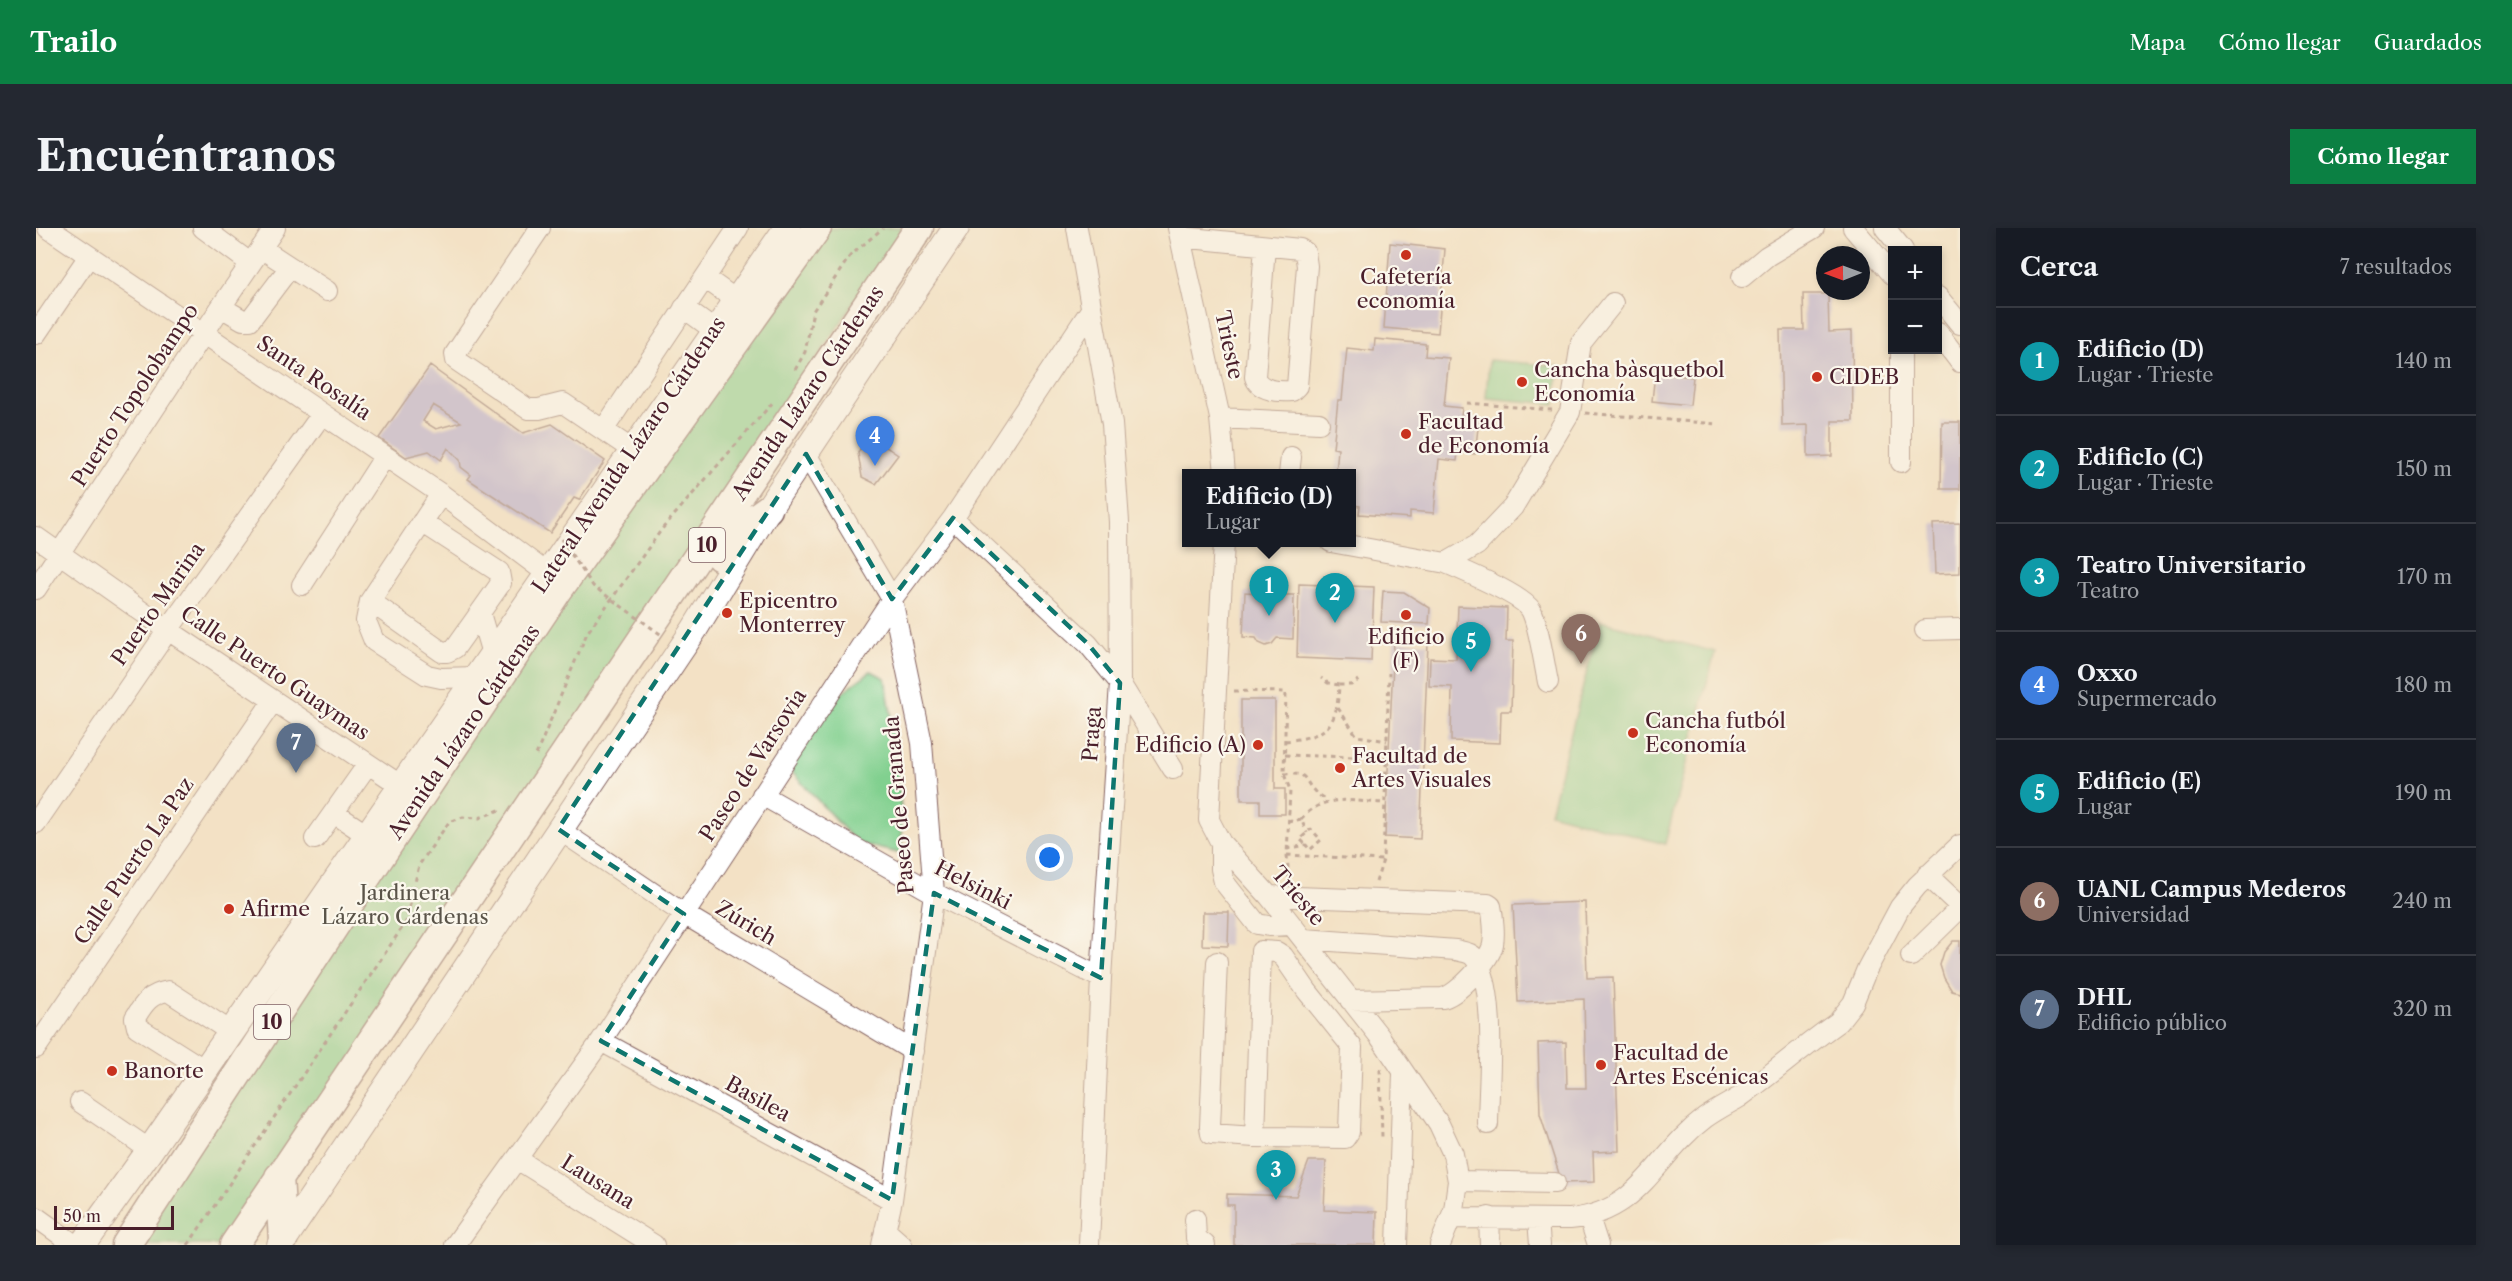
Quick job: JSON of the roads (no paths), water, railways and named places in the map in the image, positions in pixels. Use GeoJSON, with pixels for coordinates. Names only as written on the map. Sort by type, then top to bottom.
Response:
{"type":"FeatureCollection","features":[{"type":"Feature","properties":{"kind":"highway","name":"Avenida Lázaro Cárdenas"},"geometry":{"type":"LineString","coordinates":[[126,1245],[364,881],[560,589],[817,228]]}},
{"type":"Feature","properties":{"kind":"highway","name":"Avenida Lázaro Cárdenas"},"geometry":{"type":"LineString","coordinates":[[234,1245],[919,228]]}},
{"type":"Feature","properties":{"kind":"highway"},"geometry":{"type":"LineString","coordinates":[[674,594],[686,592],[699,584],[744,526],[768,509]]}},
{"type":"Feature","properties":{"kind":"highway"},"geometry":{"type":"LineString","coordinates":[[447,760],[456,722],[536,601],[556,557]]}},
{"type":"Feature","properties":{"kind":"highway"},"geometry":{"type":"LineString","coordinates":[[279,1177],[284,1243]]}},
{"type":"Feature","properties":{"kind":"main road","name":"Lateral Avenida Lázaro Cárdenas"},"geometry":{"type":"LineString","coordinates":[[82,1245],[492,654],[556,557],[634,451],[714,330],[787,228]]}},
{"type":"Feature","properties":{"kind":"main road"},"geometry":{"type":"LineString","coordinates":[[284,1243],[558,830],[694,630],[768,509],[956,228]]}},
{"type":"Feature","properties":{"kind":"street","name":"Santa Rosalía"},"geometry":{"type":"LineString","coordinates":[[48,228],[441,494],[556,557]]}},
{"type":"Feature","properties":{"kind":"street"},"geometry":{"type":"LineString","coordinates":[[203,228],[256,256],[290,267],[327,291]]}},
{"type":"Feature","properties":{"kind":"street","name":"Puerto Topolobampo"},"geometry":{"type":"LineString","coordinates":[[36,589],[204,332],[276,228]]}},
{"type":"Feature","properties":{"kind":"street"},"geometry":{"type":"LineString","coordinates":[[540,228],[455,357],[458,362],[528,409],[539,409],[562,403],[634,451]]}},
{"type":"Feature","properties":{"kind":"street"},"geometry":{"type":"LineString","coordinates":[[604,429],[738,228]]}},
{"type":"Feature","properties":{"kind":"street","name":"Praga"},"geometry":{"type":"LineString","coordinates":[[1077,228],[1112,424],[1119,522],[1120,683],[1101,978],[1089,1245]]}},
{"type":"Feature","properties":{"kind":"street"},"geometry":{"type":"LineString","coordinates":[[1853,228],[1888,268]]}},
{"type":"Feature","properties":{"kind":"street"},"geometry":{"type":"LineString","coordinates":[[1885,228],[1900,246]]}},
{"type":"Feature","properties":{"kind":"street"},"geometry":{"type":"LineString","coordinates":[[1742,277],[1767,256],[1807,230]]}},
{"type":"Feature","properties":{"kind":"street"},"geometry":{"type":"LineString","coordinates":[[1179,232],[1265,246],[1300,249],[1305,252],[1307,258],[1297,386],[1292,391],[1263,388],[1255,377],[1265,246]]}},
{"type":"Feature","properties":{"kind":"street","name":"Trieste"},"geometry":{"type":"LineString","coordinates":[[1179,232],[1220,418],[1225,469]]}},
{"type":"Feature","properties":{"kind":"street"},"geometry":{"type":"LineString","coordinates":[[36,334],[89,256]]}},
{"type":"Feature","properties":{"kind":"street"},"geometry":{"type":"LineString","coordinates":[[221,307],[243,320],[250,320],[290,267]]}},
{"type":"Feature","properties":{"kind":"street"},"geometry":{"type":"LineString","coordinates":[[705,278],[736,300]]}},
{"type":"Feature","properties":{"kind":"street"},"geometry":{"type":"LineString","coordinates":[[1446,563],[1477,545],[1513,507],[1570,412],[1581,343],[1613,303]]}},
{"type":"Feature","properties":{"kind":"street"},"geometry":{"type":"LineString","coordinates":[[684,308],[714,330]]}},
{"type":"Feature","properties":{"kind":"street"},"geometry":{"type":"LineString","coordinates":[[1942,308],[1960,324]]}},
{"type":"Feature","properties":{"kind":"street","name":"Paseo de Varsovia"},"geometry":{"type":"LineString","coordinates":[[455,1245],[602,1041],[892,599],[953,518],[1090,311]]}},
{"type":"Feature","properties":{"kind":"street"},"geometry":{"type":"LineString","coordinates":[[1942,338],[1960,362]]}},
{"type":"Feature","properties":{"kind":"street"},"geometry":{"type":"LineString","coordinates":[[1900,354],[1901,462]]}},
{"type":"Feature","properties":{"kind":"street","name":"Puerto Marina"},"geometry":{"type":"LineString","coordinates":[[36,824],[168,630],[322,414]]}},
{"type":"Feature","properties":{"kind":"street"},"geometry":{"type":"LineString","coordinates":[[1220,418],[1319,423]]}},
{"type":"Feature","properties":{"kind":"street","name":"Paseo de Granada"},"geometry":{"type":"LineString","coordinates":[[806,454],[892,599],[922,743],[934,893],[892,1200],[883,1238]]}},
{"type":"Feature","properties":{"kind":"street"},"geometry":{"type":"LineString","coordinates":[[302,585],[385,456]]}},
{"type":"Feature","properties":{"kind":"street"},"geometry":{"type":"LineString","coordinates":[[441,494],[370,601],[366,621],[374,641],[427,675],[441,678],[476,677]]}},
{"type":"Feature","properties":{"kind":"street"},"geometry":{"type":"LineString","coordinates":[[953,518],[1088,644],[1120,683],[1173,769]]}},
{"type":"Feature","properties":{"kind":"street"},"geometry":{"type":"LineString","coordinates":[[370,601],[442,652],[447,652],[455,648],[501,583],[501,576],[422,522]]}},
{"type":"Feature","properties":{"kind":"street","name":"Calle Puerto Guaymas"},"geometry":{"type":"LineString","coordinates":[[36,537],[168,630],[400,785]]}},
{"type":"Feature","properties":{"kind":"street","name":"Trieste"},"geometry":{"type":"LineString","coordinates":[[1224,547],[1209,820],[1221,843],[1269,896],[1380,1037],[1447,1139],[1453,1154],[1458,1181],[1456,1202],[1440,1245]]}},
{"type":"Feature","properties":{"kind":"street"},"geometry":{"type":"LineString","coordinates":[[1354,547],[1446,563],[1526,604],[1533,614],[1548,682]]}},
{"type":"Feature","properties":{"kind":"street"},"geometry":{"type":"LineString","coordinates":[[480,613],[492,654]]}},
{"type":"Feature","properties":{"kind":"street"},"geometry":{"type":"LineString","coordinates":[[1925,630],[1960,629]]}},
{"type":"Feature","properties":{"kind":"street","name":"Calle Puerto La Paz"},"geometry":{"type":"LineString","coordinates":[[36,1048],[273,701]]}},
{"type":"Feature","properties":{"kind":"street"},"geometry":{"type":"LineString","coordinates":[[315,839],[368,764]]}},
{"type":"Feature","properties":{"kind":"street","name":"Helsinki"},"geometry":{"type":"LineString","coordinates":[[762,795],[934,893],[1101,978]]}},
{"type":"Feature","properties":{"kind":"street"},"geometry":{"type":"LineString","coordinates":[[334,813],[367,835]]}},
{"type":"Feature","properties":{"kind":"street","name":"Zúrich"},"geometry":{"type":"LineString","coordinates":[[558,830],[684,915],[913,1051]]}},
{"type":"Feature","properties":{"kind":"street"},"geometry":{"type":"LineString","coordinates":[[1221,843],[1221,869],[1224,882],[1257,924],[1298,932],[1470,953],[1480,966],[1490,1015],[1488,1124]]}},
{"type":"Feature","properties":{"kind":"street"},"geometry":{"type":"LineString","coordinates":[[1451,1218],[1589,1217],[1620,1204],[1705,1118],[1740,1096],[1838,1022],[1853,1003],[1888,926],[1907,897],[1960,845]]}},
{"type":"Feature","properties":{"kind":"street"},"geometry":{"type":"LineString","coordinates":[[1911,956],[1960,907],[1927,876]]}},
{"type":"Feature","properties":{"kind":"street"},"geometry":{"type":"LineString","coordinates":[[1269,896],[1489,904],[1492,908],[1493,946],[1480,966],[1448,997],[1350,1000]]}},
{"type":"Feature","properties":{"kind":"street"},"geometry":{"type":"LineString","coordinates":[[1217,962],[1210,1131],[1214,1135],[1255,1137],[1345,1138],[1349,1132],[1352,1047],[1280,954],[1264,950],[1260,952],[1255,1137]]}},
{"type":"Feature","properties":{"kind":"street"},"geometry":{"type":"LineString","coordinates":[[1307,991],[1322,964]]}},
{"type":"Feature","properties":{"kind":"street"},"geometry":{"type":"LineString","coordinates":[[205,1070],[137,1027],[135,1018],[145,1002],[154,995],[168,992],[231,1032]]}},
{"type":"Feature","properties":{"kind":"street","name":"Basilea"},"geometry":{"type":"LineString","coordinates":[[602,1041],[892,1200]]}},
{"type":"Feature","properties":{"kind":"street"},"geometry":{"type":"LineString","coordinates":[[1397,1245],[1403,1074]]}},
{"type":"Feature","properties":{"kind":"street"},"geometry":{"type":"LineString","coordinates":[[80,1102],[150,1150]]}},
{"type":"Feature","properties":{"kind":"street","name":"Lausana"},"geometry":{"type":"LineString","coordinates":[[517,1159],[654,1245]]}},
{"type":"Feature","properties":{"kind":"street"},"geometry":{"type":"LineString","coordinates":[[1458,1181],[1556,1183]]}},
{"type":"Feature","properties":{"kind":"street"},"geometry":{"type":"LineString","coordinates":[[36,1217],[75,1245]]}},
{"type":"Feature","properties":{"kind":"street"},"geometry":{"type":"LineString","coordinates":[[1489,1217],[1490,1245]]}},
{"type":"Feature","properties":{"kind":"street"},"geometry":{"type":"LineString","coordinates":[[1589,1217],[1598,1245]]}},
{"type":"Feature","properties":{"kind":"street"},"geometry":{"type":"LineString","coordinates":[[1196,1219],[1196,1238],[1205,1245]]}},
{"type":"Feature","properties":{"kind":"street"},"geometry":{"type":"LineString","coordinates":[[1538,1219],[1540,1245]]}},
{"type":"Feature","properties":{"kind":"street"},"geometry":{"type":"LineString","coordinates":[[883,1238],[902,1245]]}},
{"type":"Feature","properties":{"kind":"place","name":"Cafetería economía"},"geometry":{"type":"Point","coordinates":[1406,255]}},
{"type":"Feature","properties":{"kind":"place","name":"CIDEB"},"geometry":{"type":"Point","coordinates":[1817,377]}},
{"type":"Feature","properties":{"kind":"place","name":"Cancha bàsquetbol Economía"},"geometry":{"type":"Point","coordinates":[1522,382]}},
{"type":"Feature","properties":{"kind":"place","name":"Facultad de Economía"},"geometry":{"type":"Point","coordinates":[1406,434]}},
{"type":"Feature","properties":{"kind":"place","name":"Oxxo"},"geometry":{"type":"Point","coordinates":[875,466]}},
{"type":"Feature","properties":{"kind":"place","name":"Epicentro Monterrey"},"geometry":{"type":"Point","coordinates":[727,613]}},
{"type":"Feature","properties":{"kind":"place","name":"Edificio (F)"},"geometry":{"type":"Point","coordinates":[1406,615]}},
{"type":"Feature","properties":{"kind":"place","name":"Edificio (D)"},"geometry":{"type":"Point","coordinates":[1269,616]}},
{"type":"Feature","properties":{"kind":"place","name":"EdificIo (C)"},"geometry":{"type":"Point","coordinates":[1335,623]}},
{"type":"Feature","properties":{"kind":"place","name":"UANL Campus Mederos"},"geometry":{"type":"Point","coordinates":[1581,664]}},
{"type":"Feature","properties":{"kind":"place","name":"Edificio (E)"},"geometry":{"type":"Point","coordinates":[1471,672]}},
{"type":"Feature","properties":{"kind":"place","name":"Cancha futból Economía"},"geometry":{"type":"Point","coordinates":[1633,733]}},
{"type":"Feature","properties":{"kind":"place","name":"Edificio (A)"},"geometry":{"type":"Point","coordinates":[1258,745]}},
{"type":"Feature","properties":{"kind":"place","name":"Facultad de Artes Visuales"},"geometry":{"type":"Point","coordinates":[1340,768]}},
{"type":"Feature","properties":{"kind":"place","name":"DHL"},"geometry":{"type":"Point","coordinates":[296,773]}},
{"type":"Feature","properties":{"kind":"place","name":"Afirme"},"geometry":{"type":"Point","coordinates":[229,909]}},
{"type":"Feature","properties":{"kind":"place","name":"Facultad de Artes Escénicas"},"geometry":{"type":"Point","coordinates":[1601,1065]}},
{"type":"Feature","properties":{"kind":"place","name":"Banorte"},"geometry":{"type":"Point","coordinates":[112,1071]}},
{"type":"Feature","properties":{"kind":"place","name":"Teatro Universitario"},"geometry":{"type":"Point","coordinates":[1276,1200]}},
{"type":"Feature","properties":{"kind":"park label","name":"Jardinera Lázaro Cárdenas"},"geometry":{"type":"Point","coordinates":[405,905]}}]}
